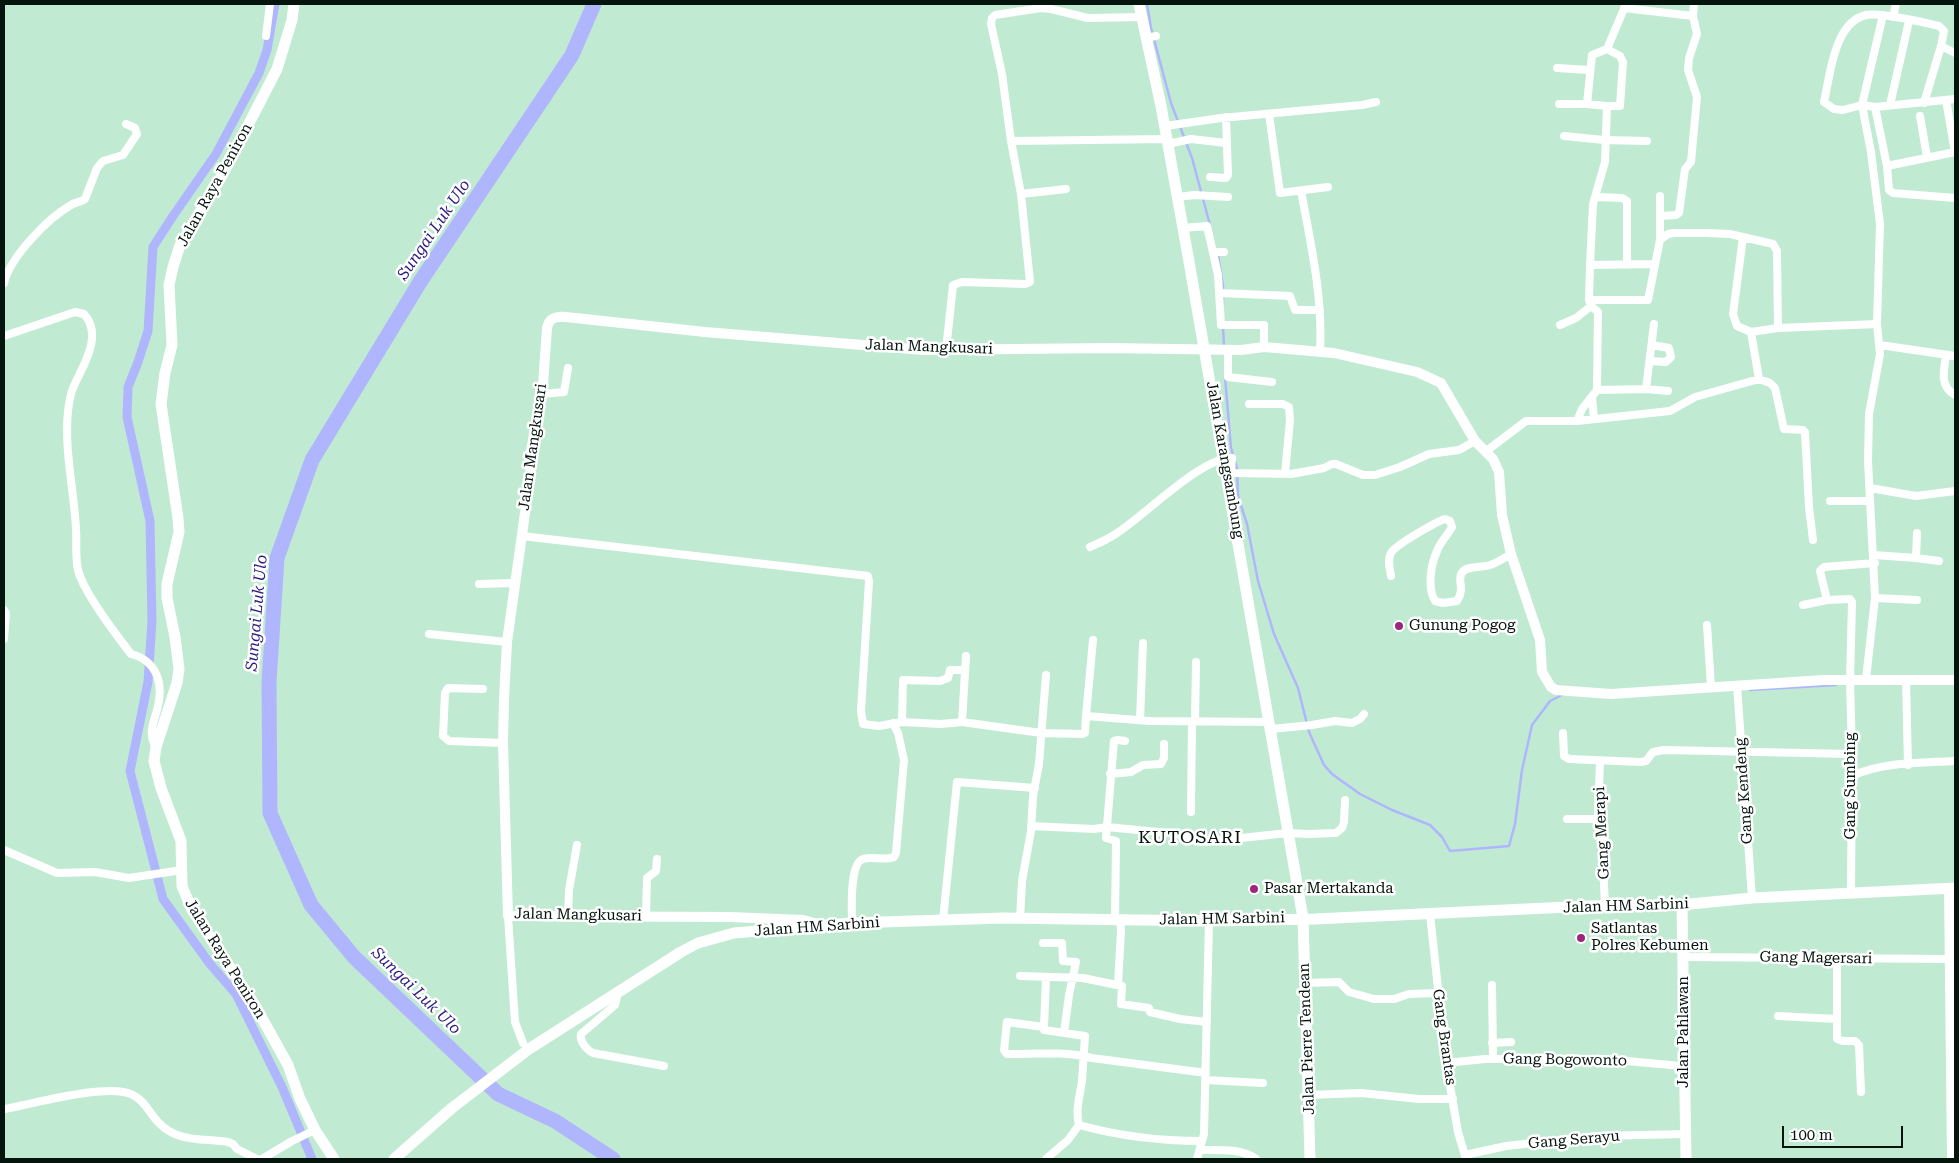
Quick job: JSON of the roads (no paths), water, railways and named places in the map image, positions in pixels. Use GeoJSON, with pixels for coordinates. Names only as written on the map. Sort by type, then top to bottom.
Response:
{"type":"FeatureCollection","features":[{"type":"Feature","properties":{"kind":"main road","name":"Jalan Raya Peniron"},"geometry":{"type":"LineString","coordinates":[[294,4],[292,20],[277,69],[224,172],[180,245],[169,285],[172,345],[165,373],[161,404],[179,532],[167,584],[167,598],[176,636],[179,669],[177,683],[156,747],[154,761],[156,774],[181,841],[182,886],[192,910],[254,1002],[288,1065],[300,1099],[315,1130],[334,1159]]}},
{"type":"Feature","properties":{"kind":"main road","name":"Jalan Karangsambung"},"geometry":{"type":"LineString","coordinates":[[1139,4],[1170,125],[1183,228],[1225,458],[1303,918]]}},
{"type":"Feature","properties":{"kind":"main road","name":"Jalan HM Sarbini"},"geometry":{"type":"LineString","coordinates":[[394,1159],[522,1055],[681,952],[715,937],[755,930],[852,923],[1020,918],[1209,921],[1430,914],[1606,906],[1682,905],[1752,898],[1952,888]]}},
{"type":"Feature","properties":{"kind":"main road","name":"Jalan Pahlawan"},"geometry":{"type":"LineString","coordinates":[[1682,905],[1686,1159]]}},
{"type":"Feature","properties":{"kind":"main road","name":"Jalan Pierre Tendean"},"geometry":{"type":"LineString","coordinates":[[1303,918],[1310,1159]]}},
{"type":"Feature","properties":{"kind":"street"},"geometry":{"type":"LineString","coordinates":[[266,36],[270,4]]}},
{"type":"Feature","properties":{"kind":"street"},"geometry":{"type":"LineString","coordinates":[[1660,216],[1676,215],[1679,213],[1686,169],[1691,162],[1696,97],[1688,70],[1689,58],[1697,34],[1694,4]]}},
{"type":"Feature","properties":{"kind":"street"},"geometry":{"type":"LineString","coordinates":[[1892,17],[1896,4]]}},
{"type":"Feature","properties":{"kind":"street"},"geometry":{"type":"LineString","coordinates":[[1587,104],[1592,55],[1607,49],[1625,6],[1694,16]]}},
{"type":"Feature","properties":{"kind":"street"},"geometry":{"type":"LineString","coordinates":[[946,350],[953,285],[962,282],[1025,284],[1030,282],[1021,194],[1011,141],[1002,74],[991,24],[992,18],[1041,8],[1088,18],[1142,17]]}},
{"type":"Feature","properties":{"kind":"street"},"geometry":{"type":"LineString","coordinates":[[1924,103],[1944,36],[1942,28],[1883,16],[1865,15],[1851,22],[1835,50],[1824,102],[1834,109],[1843,110],[1862,105],[1875,107],[1924,103],[1955,99]]}},
{"type":"Feature","properties":{"kind":"street"},"geometry":{"type":"LineString","coordinates":[[1866,679],[1876,598],[1870,501],[1869,414],[1870,401],[1876,380],[1880,345],[1877,324],[1880,224],[1871,152],[1862,105],[1883,16]]}},
{"type":"Feature","properties":{"kind":"street"},"geometry":{"type":"LineString","coordinates":[[1890,105],[1909,21]]}},
{"type":"Feature","properties":{"kind":"street"},"geometry":{"type":"LineString","coordinates":[[1941,46],[1955,53]]}},
{"type":"Feature","properties":{"kind":"street"},"geometry":{"type":"LineString","coordinates":[[1559,104],[1620,106],[1623,62],[1620,56],[1607,49]]}},
{"type":"Feature","properties":{"kind":"street"},"geometry":{"type":"LineString","coordinates":[[1557,68],[1589,70]]}},
{"type":"Feature","properties":{"kind":"street"},"geometry":{"type":"LineString","coordinates":[[1887,166],[1955,152],[1946,100]]}},
{"type":"Feature","properties":{"kind":"street"},"geometry":{"type":"LineString","coordinates":[[1170,125],[1376,102]]}},
{"type":"Feature","properties":{"kind":"street"},"geometry":{"type":"LineString","coordinates":[[1594,419],[1598,312],[1590,303],[1592,212],[1604,162],[1607,106]]}},
{"type":"Feature","properties":{"kind":"street"},"geometry":{"type":"LineString","coordinates":[[1875,107],[1887,166],[1889,190],[1893,193],[1955,198]]}},
{"type":"Feature","properties":{"kind":"street"},"geometry":{"type":"LineString","coordinates":[[1268,114],[1279,191],[1282,194],[1328,188]]}},
{"type":"Feature","properties":{"kind":"street"},"geometry":{"type":"LineString","coordinates":[[1920,116],[1927,157]]}},
{"type":"Feature","properties":{"kind":"street"},"geometry":{"type":"LineString","coordinates":[[1210,177],[1226,178],[1228,175],[1226,118]]}},
{"type":"Feature","properties":{"kind":"street"},"geometry":{"type":"LineString","coordinates":[[4,283],[10,265],[24,247],[72,204],[85,199],[97,168],[103,161],[123,155],[137,134],[135,128],[126,124]]}},
{"type":"Feature","properties":{"kind":"street"},"geometry":{"type":"LineString","coordinates":[[1564,136],[1604,140],[1647,141]]}},
{"type":"Feature","properties":{"kind":"street"},"geometry":{"type":"LineString","coordinates":[[1011,141],[1171,141],[1191,139],[1226,143]]}},
{"type":"Feature","properties":{"kind":"street"},"geometry":{"type":"LineString","coordinates":[[1021,194],[1066,189]]}},
{"type":"Feature","properties":{"kind":"street"},"geometry":{"type":"LineString","coordinates":[[1301,191],[1315,267],[1320,310],[1320,352]]}},
{"type":"Feature","properties":{"kind":"street"},"geometry":{"type":"LineString","coordinates":[[1178,197],[1194,194],[1228,197]]}},
{"type":"Feature","properties":{"kind":"street"},"geometry":{"type":"LineString","coordinates":[[1596,196],[1622,198],[1627,201],[1627,264]]}},
{"type":"Feature","properties":{"kind":"street"},"geometry":{"type":"LineString","coordinates":[[1560,325],[1576,318],[1590,303],[1648,300],[1660,240],[1660,196]]}},
{"type":"Feature","properties":{"kind":"street"},"geometry":{"type":"LineString","coordinates":[[1183,228],[1207,225],[1218,252],[1221,325],[1264,325],[1264,347]]}},
{"type":"Feature","properties":{"kind":"street"},"geometry":{"type":"LineString","coordinates":[[1660,240],[1668,234],[1674,233],[1730,234],[1773,244],[1777,251],[1778,328]]}},
{"type":"Feature","properties":{"kind":"street"},"geometry":{"type":"LineString","coordinates":[[1743,237],[1733,314],[1737,326],[1751,332],[1778,328],[1877,324]]}},
{"type":"Feature","properties":{"kind":"street"},"geometry":{"type":"LineString","coordinates":[[1590,265],[1655,264]]}},
{"type":"Feature","properties":{"kind":"street"},"geometry":{"type":"LineString","coordinates":[[1220,293],[1286,295],[1290,296],[1295,310],[1320,310]]}},
{"type":"Feature","properties":{"kind":"street"},"geometry":{"type":"LineString","coordinates":[[4,336],[76,312],[84,314],[90,324],[92,336],[89,352],[72,390],[68,414],[69,469],[76,528],[78,570],[86,588],[131,654],[141,657],[153,666],[159,684],[158,708],[151,731],[151,740],[156,747]]}},
{"type":"Feature","properties":{"kind":"street","name":"Jalan Mangkusari"},"geometry":{"type":"LineString","coordinates":[[822,926],[810,921],[789,919],[508,916],[503,742],[507,642],[530,478],[531,451],[541,394],[547,328],[550,320],[560,316],[791,340],[946,350],[1076,348],[1241,350],[1264,347],[1351,357],[1417,372],[1441,383],[1475,442],[1493,459],[1499,472],[1502,515],[1511,554],[1540,640],[1542,672],[1551,687],[1556,690],[1611,694],[1711,687]]}},
{"type":"Feature","properties":{"kind":"street"},"geometry":{"type":"LineString","coordinates":[[1646,389],[1654,324]]}},
{"type":"Feature","properties":{"kind":"street"},"geometry":{"type":"LineString","coordinates":[[1751,332],[1759,380]]}},
{"type":"Feature","properties":{"kind":"street"},"geometry":{"type":"LineString","coordinates":[[1650,361],[1666,362],[1671,357],[1669,348],[1652,345]]}},
{"type":"Feature","properties":{"kind":"street"},"geometry":{"type":"LineString","coordinates":[[1880,345],[1955,356]]}},
{"type":"Feature","properties":{"kind":"street"},"geometry":{"type":"LineString","coordinates":[[1225,350],[1228,377],[1272,382]]}},
{"type":"Feature","properties":{"kind":"street"},"geometry":{"type":"LineString","coordinates":[[1946,355],[1944,385],[1947,390],[1955,395]]}},
{"type":"Feature","properties":{"kind":"street"},"geometry":{"type":"LineString","coordinates":[[541,394],[564,392],[568,368]]}},
{"type":"Feature","properties":{"kind":"street"},"geometry":{"type":"LineString","coordinates":[[1485,452],[1522,422],[1577,421],[1670,411],[1695,397],[1759,380],[1770,383],[1775,388],[1784,429],[1803,430],[1805,432],[1808,507],[1813,540]]}},
{"type":"Feature","properties":{"kind":"street"},"geometry":{"type":"LineString","coordinates":[[1577,421],[1582,409],[1594,393],[1646,389],[1668,391]]}},
{"type":"Feature","properties":{"kind":"street"},"geometry":{"type":"LineString","coordinates":[[1249,404],[1271,403],[1283,404],[1289,407],[1290,420],[1285,474]]}},
{"type":"Feature","properties":{"kind":"street"},"geometry":{"type":"LineString","coordinates":[[1090,547],[1118,533],[1206,465],[1225,458],[1232,458],[1231,471],[1238,473],[1285,474],[1324,468],[1336,464],[1364,475],[1375,475],[1400,467],[1429,454],[1459,450],[1475,442]]}},
{"type":"Feature","properties":{"kind":"street"},"geometry":{"type":"LineString","coordinates":[[1870,488],[1916,496],[1955,491]]}},
{"type":"Feature","properties":{"kind":"street"},"geometry":{"type":"LineString","coordinates":[[1830,501],[1870,501]]}},
{"type":"Feature","properties":{"kind":"street"},"geometry":{"type":"LineString","coordinates":[[1391,576],[1389,561],[1392,551],[1400,544],[1445,519],[1450,521],[1452,527],[1437,551],[1434,562],[1430,589],[1435,601],[1443,603],[1457,600],[1461,595],[1462,587],[1460,576],[1466,569],[1490,566],[1511,554]]}},
{"type":"Feature","properties":{"kind":"street"},"geometry":{"type":"LineString","coordinates":[[1916,558],[1917,533]]}},
{"type":"Feature","properties":{"kind":"street"},"geometry":{"type":"LineString","coordinates":[[522,536],[868,576],[862,723],[866,726],[902,722],[941,724],[962,722],[1041,733],[1084,734],[1092,640]]}},
{"type":"Feature","properties":{"kind":"street"},"geometry":{"type":"LineString","coordinates":[[1802,605],[1827,600],[1820,571],[1822,568],[1874,559],[1916,558],[1939,562]]}},
{"type":"Feature","properties":{"kind":"street"},"geometry":{"type":"LineString","coordinates":[[479,584],[515,583]]}},
{"type":"Feature","properties":{"kind":"street"},"geometry":{"type":"LineString","coordinates":[[1876,598],[1917,600]]}},
{"type":"Feature","properties":{"kind":"street","name":"Gang Sumbing"},"geometry":{"type":"LineString","coordinates":[[1827,600],[1852,601],[1850,685],[1852,754],[1851,892]]}},
{"type":"Feature","properties":{"kind":"street"},"geometry":{"type":"LineString","coordinates":[[4,610],[6,613],[4,638]]}},
{"type":"Feature","properties":{"kind":"street"},"geometry":{"type":"LineString","coordinates":[[1707,625],[1711,687],[1738,689],[1824,680],[1850,685],[1866,679],[1955,680]]}},
{"type":"Feature","properties":{"kind":"street"},"geometry":{"type":"LineString","coordinates":[[429,634],[507,642]]}},
{"type":"Feature","properties":{"kind":"street"},"geometry":{"type":"LineString","coordinates":[[1140,720],[1143,643]]}},
{"type":"Feature","properties":{"kind":"street"},"geometry":{"type":"LineString","coordinates":[[962,722],[966,656]]}},
{"type":"Feature","properties":{"kind":"street"},"geometry":{"type":"LineString","coordinates":[[1191,812],[1196,662]]}},
{"type":"Feature","properties":{"kind":"street"},"geometry":{"type":"LineString","coordinates":[[902,722],[903,680],[940,681],[948,678],[950,670],[965,670]]}},
{"type":"Feature","properties":{"kind":"street"},"geometry":{"type":"LineString","coordinates":[[1020,918],[1022,881],[1031,826],[1046,675]]}},
{"type":"Feature","properties":{"kind":"street"},"geometry":{"type":"LineString","coordinates":[[1906,679],[1908,765]]}},
{"type":"Feature","properties":{"kind":"street"},"geometry":{"type":"LineString","coordinates":[[482,689],[448,688],[445,693],[443,736],[449,741],[503,742]]}},
{"type":"Feature","properties":{"kind":"street","name":"Gang Kendeng"},"geometry":{"type":"LineString","coordinates":[[1738,689],[1752,898]]}},
{"type":"Feature","properties":{"kind":"street"},"geometry":{"type":"LineString","coordinates":[[1086,716],[1270,726],[1312,725],[1335,721],[1352,723],[1360,719],[1364,714]]}},
{"type":"Feature","properties":{"kind":"street"},"geometry":{"type":"LineString","coordinates":[[852,923],[852,894],[856,864],[865,858],[888,859],[894,857],[896,853],[904,760],[898,733],[893,723]]}},
{"type":"Feature","properties":{"kind":"street"},"geometry":{"type":"LineString","coordinates":[[1563,733],[1563,753],[1566,758],[1600,761],[1641,762],[1649,758],[1653,752],[1664,750],[1852,754]]}},
{"type":"Feature","properties":{"kind":"street"},"geometry":{"type":"LineString","coordinates":[[1118,985],[1121,931],[1117,920],[1116,841],[1106,838],[1114,741],[1125,741]]}},
{"type":"Feature","properties":{"kind":"street"},"geometry":{"type":"LineString","coordinates":[[1110,774],[1131,772],[1143,765],[1161,764],[1164,758],[1164,744]]}},
{"type":"Feature","properties":{"kind":"street","name":"Gang Merapi"},"geometry":{"type":"LineString","coordinates":[[1600,761],[1598,814],[1601,819],[1606,906]]}},
{"type":"Feature","properties":{"kind":"street"},"geometry":{"type":"LineString","coordinates":[[1852,776],[1865,770],[1879,767],[1954,761]]}},
{"type":"Feature","properties":{"kind":"street"},"geometry":{"type":"LineString","coordinates":[[943,920],[958,782],[1035,788]]}},
{"type":"Feature","properties":{"kind":"street"},"geometry":{"type":"LineString","coordinates":[[1031,826],[1094,829],[1107,827],[1178,834],[1192,840],[1204,842],[1288,833],[1336,833],[1342,828],[1344,822],[1345,800]]}},
{"type":"Feature","properties":{"kind":"street"},"geometry":{"type":"LineString","coordinates":[[1567,819],[1601,819]]}},
{"type":"Feature","properties":{"kind":"street"},"geometry":{"type":"LineString","coordinates":[[568,916],[569,890],[576,845]]}},
{"type":"Feature","properties":{"kind":"street"},"geometry":{"type":"LineString","coordinates":[[4,850],[57,873],[95,872],[117,877],[142,877],[182,870]]}},
{"type":"Feature","properties":{"kind":"street"},"geometry":{"type":"LineString","coordinates":[[646,916],[647,878],[656,871],[657,859]]}},
{"type":"Feature","properties":{"kind":"street"},"geometry":{"type":"LineString","coordinates":[[1952,888],[1949,959],[1953,1035],[1952,1159]]}},
{"type":"Feature","properties":{"kind":"street","name":"Gang Brantas"},"geometry":{"type":"LineString","coordinates":[[1430,914],[1446,1063],[1458,1132],[1465,1157]]}},
{"type":"Feature","properties":{"kind":"street"},"geometry":{"type":"LineString","coordinates":[[508,916],[515,1022],[523,1043]]}},
{"type":"Feature","properties":{"kind":"street"},"geometry":{"type":"LineString","coordinates":[[1197,1159],[1204,1134],[1209,921]]}},
{"type":"Feature","properties":{"kind":"street"},"geometry":{"type":"LineString","coordinates":[[1043,943],[1062,943],[1063,960],[1076,962],[1064,1034]]}},
{"type":"Feature","properties":{"kind":"street","name":"Gang Magersari"},"geometry":{"type":"LineString","coordinates":[[1683,957],[1949,959]]}},
{"type":"Feature","properties":{"kind":"street"},"geometry":{"type":"LineString","coordinates":[[1837,959],[1837,1039],[1855,1041],[1859,1045],[1861,1092]]}},
{"type":"Feature","properties":{"kind":"street"},"geometry":{"type":"LineString","coordinates":[[1020,976],[1073,977],[1118,985],[1122,986],[1121,1004],[1149,1008],[1150,1012],[1164,1016],[1207,1022]]}},
{"type":"Feature","properties":{"kind":"street"},"geometry":{"type":"LineString","coordinates":[[1046,977],[1044,1030],[1085,1036],[1078,1104],[1079,1125],[1068,1140],[1046,1159]]}},
{"type":"Feature","properties":{"kind":"street"},"geometry":{"type":"LineString","coordinates":[[1305,983],[1339,982],[1349,992],[1374,999],[1394,999],[1409,994],[1438,993]]}},
{"type":"Feature","properties":{"kind":"street"},"geometry":{"type":"LineString","coordinates":[[1492,984],[1492,1059]]}},
{"type":"Feature","properties":{"kind":"street"},"geometry":{"type":"LineString","coordinates":[[618,992],[615,1005],[581,1034],[582,1041],[589,1051],[593,1053],[664,1066]]}},
{"type":"Feature","properties":{"kind":"street"},"geometry":{"type":"LineString","coordinates":[[1778,1016],[1837,1019]]}},
{"type":"Feature","properties":{"kind":"street"},"geometry":{"type":"LineString","coordinates":[[1044,1027],[1007,1022],[1005,1052],[1032,1055],[1052,1053],[1084,1056],[1205,1077],[1263,1083]]}},
{"type":"Feature","properties":{"kind":"street"},"geometry":{"type":"LineString","coordinates":[[1492,1043],[1511,1042]]}},
{"type":"Feature","properties":{"kind":"street","name":"Gang Bogowonto"},"geometry":{"type":"LineString","coordinates":[[1446,1063],[1492,1059],[1618,1059],[1681,1066],[1684,1068]]}},
{"type":"Feature","properties":{"kind":"street"},"geometry":{"type":"LineString","coordinates":[[4,1109],[82,1093],[126,1092],[140,1100],[160,1123],[174,1134],[188,1139],[228,1142],[257,1159]]}},
{"type":"Feature","properties":{"kind":"street"},"geometry":{"type":"LineString","coordinates":[[1308,1095],[1361,1093],[1419,1100],[1453,1099]]}},
{"type":"Feature","properties":{"kind":"street"},"geometry":{"type":"LineString","coordinates":[[1079,1125],[1120,1135],[1174,1140],[1202,1140]]}},
{"type":"Feature","properties":{"kind":"street"},"geometry":{"type":"LineString","coordinates":[[262,1159],[315,1130]]}},
{"type":"Feature","properties":{"kind":"street","name":"Gang Serayu"},"geometry":{"type":"LineString","coordinates":[[1465,1157],[1506,1146],[1597,1136],[1685,1134]]}},
{"type":"Feature","properties":{"kind":"street"},"geometry":{"type":"LineString","coordinates":[[1200,1150],[1236,1151],[1256,1159]]}},
{"type":"Feature","properties":{"kind":"waterway"},"geometry":{"type":"LineString","coordinates":[[275,4],[267,50],[259,73],[216,154],[153,247],[148,331],[128,387],[127,417],[150,521],[152,621],[148,682],[130,771],[163,899],[210,964],[236,994],[282,1087],[312,1159]]}},
{"type":"Feature","properties":{"kind":"waterway","name":"Sungai Luk Ulo"},"geometry":{"type":"LineString","coordinates":[[594,4],[572,55],[420,282],[312,460],[277,558],[269,682],[270,813],[311,905],[354,957],[498,1094],[555,1121],[613,1159]]}},
{"type":"Feature","properties":{"kind":"waterway"},"geometry":{"type":"LineString","coordinates":[[1147,4],[1151,28],[1171,103],[1192,158],[1210,225]]}},
{"type":"Feature","properties":{"kind":"waterway"},"geometry":{"type":"LineString","coordinates":[[1218,255],[1223,286],[1223,304]]}},
{"type":"Feature","properties":{"kind":"waterway"},"geometry":{"type":"LineString","coordinates":[[1223,327],[1224,346]]}},
{"type":"Feature","properties":{"kind":"waterway"},"geometry":{"type":"LineString","coordinates":[[1225,377],[1231,448],[1237,468],[1238,496],[1247,524],[1258,581],[1274,634],[1298,688],[1309,732],[1324,765],[1332,774],[1360,794],[1392,810],[1430,825],[1442,837],[1450,851],[1509,846],[1515,824],[1522,770],[1532,725],[1550,701],[1562,695]]}},
{"type":"Feature","properties":{"kind":"waterway"},"geometry":{"type":"LineString","coordinates":[[1750,690],[1836,685]]}},
{"type":"Feature","properties":{"kind":"place","name":"Gunung Pogog"},"geometry":{"type":"Point","coordinates":[1399,626]}},
{"type":"Feature","properties":{"kind":"place","name":"Pasar Mertakanda"},"geometry":{"type":"Point","coordinates":[1254,889]}},
{"type":"Feature","properties":{"kind":"place","name":"Satlantas Polres Kebumen"},"geometry":{"type":"Point","coordinates":[1581,938]}},
{"type":"Feature","properties":{"kind":"district","name":"KUTOSARI"},"geometry":{"type":"Point","coordinates":[1190,838]}}]}
